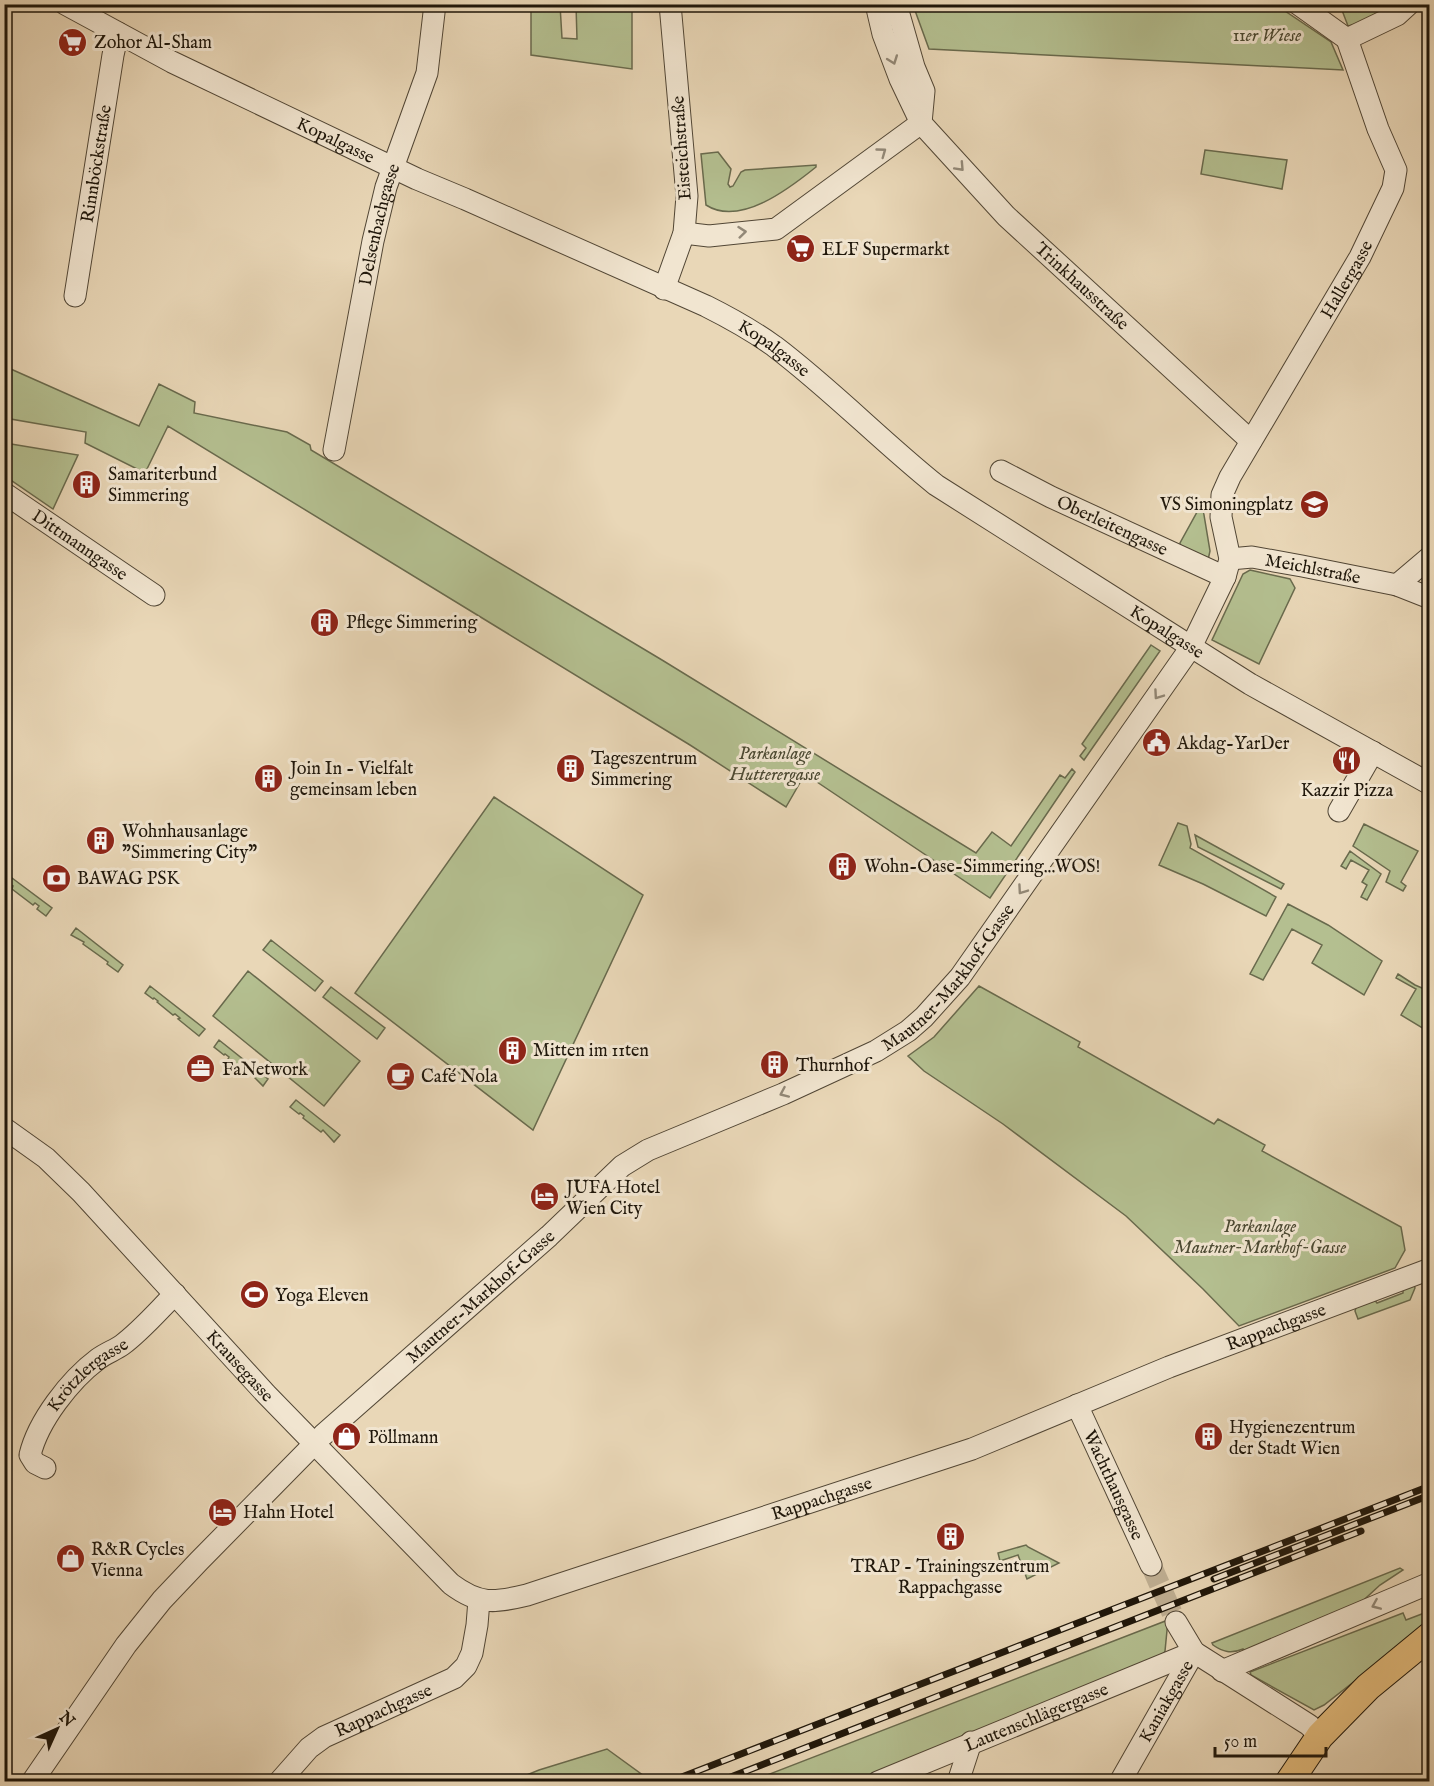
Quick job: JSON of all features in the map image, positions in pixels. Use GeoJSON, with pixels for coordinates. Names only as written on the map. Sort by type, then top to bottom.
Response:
{"type":"FeatureCollection","features":[{"type":"Feature","properties":{"kind":"main road"},"geometry":{"type":"LineString","coordinates":[[1289,1782],[1320,1736],[1368,1686],[1430,1636]]}},
{"type":"Feature","properties":{"kind":"street","name":"Kopalgasse"},"geometry":{"type":"LineString","coordinates":[[65,4],[172,62],[393,168],[706,306],[738,323],[772,345],[819,382],[902,458],[936,484],[1250,684],[1430,784]]}},
{"type":"Feature","properties":{"kind":"street","name":"Delsenbachgasse"},"geometry":{"type":"LineString","coordinates":[[334,450],[373,241],[393,168],[427,73],[435,4]]}},
{"type":"Feature","properties":{"kind":"street","name":"Eisteichstraße"},"geometry":{"type":"LineString","coordinates":[[664,289],[684,232],[687,196],[670,4]]}},
{"type":"Feature","properties":{"kind":"street","name":"Trinkhausstraße"},"geometry":{"type":"LineString","coordinates":[[876,4],[883,34],[900,79],[921,123],[1006,216],[1251,441]]}},
{"type":"Feature","properties":{"kind":"street"},"geometry":{"type":"LineString","coordinates":[[684,232],[709,236],[776,229],[921,123],[924,92],[914,67],[896,4]]}},
{"type":"Feature","properties":{"kind":"street"},"geometry":{"type":"LineString","coordinates":[[1298,4],[1347,39],[1397,15],[1410,4]]}},
{"type":"Feature","properties":{"kind":"street","name":"Rinnböckstraße"},"geometry":{"type":"LineString","coordinates":[[75,296],[118,33]]}},
{"type":"Feature","properties":{"kind":"street","name":"Hallergasse"},"geometry":{"type":"LineString","coordinates":[[1227,568],[1221,517],[1222,495],[1230,477],[1360,257],[1393,188],[1396,170],[1378,129],[1347,39]]}},
{"type":"Feature","properties":{"kind":"street","name":"Oberleitengasse"},"geometry":{"type":"LineString","coordinates":[[1001,471],[1051,497],[1227,568]]}},
{"type":"Feature","properties":{"kind":"street","name":"Dittmanngasse"},"geometry":{"type":"LineString","coordinates":[[4,493],[154,595]]}},
{"type":"Feature","properties":{"kind":"street","name":"Meichlstraße"},"geometry":{"type":"LineString","coordinates":[[1227,568],[1251,556],[1397,585],[1430,598]]}},
{"type":"Feature","properties":{"kind":"street"},"geometry":{"type":"LineString","coordinates":[[1397,585],[1430,557]]}},
{"type":"Feature","properties":{"kind":"street","name":"Mautner-Markhof-Gasse"},"geometry":{"type":"LineString","coordinates":[[32,1782],[126,1645],[162,1600],[315,1442],[549,1236],[634,1157],[866,1056],[908,1031],[924,1017],[976,956],[1191,647],[1227,568]]}},
{"type":"Feature","properties":{"kind":"street","name":"Meichlstraße"},"geometry":{"type":"LineString","coordinates":[[1397,585],[1430,584]]}},
{"type":"Feature","properties":{"kind":"street"},"geometry":{"type":"LineString","coordinates":[[1339,811],[1373,752]]}},
{"type":"Feature","properties":{"kind":"street","name":"Krausegasse"},"geometry":{"type":"LineString","coordinates":[[4,1128],[46,1158],[68,1179],[266,1394],[451,1584],[468,1596],[479,1600]]}},
{"type":"Feature","properties":{"kind":"street","name":"Rappachgasse"},"geometry":{"type":"LineString","coordinates":[[279,1782],[309,1748],[324,1737],[442,1685],[461,1672],[472,1653],[479,1600],[492,1602],[527,1595],[972,1449],[1170,1367],[1430,1269]]}},
{"type":"Feature","properties":{"kind":"street","name":"Krötzlergasse"},"geometry":{"type":"LineString","coordinates":[[45,1468],[35,1463],[30,1455],[50,1412],[67,1389],[98,1359],[123,1345],[175,1294]]}},
{"type":"Feature","properties":{"kind":"street","name":"Wachthausgasse"},"geometry":{"type":"LineString","coordinates":[[1077,1405],[1152,1565]]}},
{"type":"Feature","properties":{"kind":"street"},"geometry":{"type":"LineString","coordinates":[[1222,1671],[1430,1582]]}},
{"type":"Feature","properties":{"kind":"street"},"geometry":{"type":"LineString","coordinates":[[1176,1622],[1194,1652],[1306,1723],[1320,1736]]}},
{"type":"Feature","properties":{"kind":"street","name":"Lautenschlägergasse"},"geometry":{"type":"LineString","coordinates":[[878,1782],[1194,1652]]}},
{"type":"Feature","properties":{"kind":"street","name":"Kaniakgasse"},"geometry":{"type":"LineString","coordinates":[[1120,1782],[1194,1652]]}},
{"type":"Feature","properties":{"kind":"street"},"geometry":{"type":"LineString","coordinates":[[958,1782],[971,1742]]}},
{"type":"Feature","properties":{"kind":"green space"},"geometry":{"type":"Polygon","coordinates":[[[531,5],[560,5],[562,38],[577,39],[576,5],[632,5],[632,69],[531,55],[531,5]]]}},
{"type":"Feature","properties":{"kind":"green space","name":"11er Wiese"},"geometry":{"type":"Polygon","coordinates":[[[913,5],[1276,5],[1331,42],[1343,70],[929,49],[913,5]]]}},
{"type":"Feature","properties":{"kind":"green space"},"geometry":{"type":"Polygon","coordinates":[[[1340,5],[1409,5],[1380,19],[1348,26],[1340,5]]]}},
{"type":"Feature","properties":{"kind":"green space"},"geometry":{"type":"Polygon","coordinates":[[[1205,150],[1287,160],[1282,189],[1201,174],[1205,150]]]}},
{"type":"Feature","properties":{"kind":"green space"},"geometry":{"type":"Polygon","coordinates":[[[718,152],[731,169],[728,184],[730,187],[745,170],[816,165],[816,167],[793,185],[764,202],[734,211],[719,211],[706,205],[701,154],[718,152]]]}},
{"type":"Feature","properties":{"kind":"green space","name":"Parkanlage Hutterergasse"},"geometry":{"type":"Polygon","coordinates":[[[4,366],[139,426],[159,384],[195,402],[194,413],[287,432],[310,445],[311,450],[662,660],[976,853],[992,832],[1011,846],[1060,775],[1065,778],[1072,769],[1075,772],[990,898],[805,774],[786,807],[690,745],[168,426],[145,473],[85,443],[86,432],[5,418],[4,366]]]}},
{"type":"Feature","properties":{"kind":"green space"},"geometry":{"type":"Polygon","coordinates":[[[5,443],[78,455],[53,509],[5,476],[5,443]]]}},
{"type":"Feature","properties":{"kind":"green space"},"geometry":{"type":"Polygon","coordinates":[[[1202,503],[1210,551],[1208,560],[1180,545],[1202,503]]]}},
{"type":"Feature","properties":{"kind":"green space"},"geometry":{"type":"Polygon","coordinates":[[[1250,570],[1290,579],[1295,588],[1259,664],[1212,640],[1243,574],[1250,570]]]}},
{"type":"Feature","properties":{"kind":"green space"},"geometry":{"type":"Polygon","coordinates":[[[1151,645],[1160,651],[1084,760],[1080,756],[1086,748],[1082,744],[1151,645]]]}},
{"type":"Feature","properties":{"kind":"green space"},"geometry":{"type":"Polygon","coordinates":[[[494,797],[643,895],[533,1130],[355,993],[494,797]]]}},
{"type":"Feature","properties":{"kind":"green space"},"geometry":{"type":"Polygon","coordinates":[[[1178,823],[1187,826],[1190,848],[1276,897],[1266,916],[1159,865],[1178,823]]]}},
{"type":"Feature","properties":{"kind":"green space"},"geometry":{"type":"Polygon","coordinates":[[[1364,824],[1418,851],[1401,882],[1406,886],[1403,891],[1386,882],[1390,871],[1353,846],[1364,824]]]}},
{"type":"Feature","properties":{"kind":"green space"},"geometry":{"type":"Polygon","coordinates":[[[1195,835],[1284,884],[1281,889],[1198,847],[1195,835]]]}},
{"type":"Feature","properties":{"kind":"green space"},"geometry":{"type":"Polygon","coordinates":[[[1350,851],[1381,874],[1367,900],[1361,897],[1367,885],[1362,882],[1369,870],[1351,860],[1346,869],[1341,866],[1350,851]]]}},
{"type":"Feature","properties":{"kind":"green space"},"geometry":{"type":"Polygon","coordinates":[[[4,872],[52,908],[46,916],[37,909],[39,906],[35,903],[33,905],[12,889],[13,886],[5,882],[4,872]]]}},
{"type":"Feature","properties":{"kind":"green space"},"geometry":{"type":"Polygon","coordinates":[[[1288,904],[1328,925],[1382,961],[1364,995],[1312,963],[1322,945],[1292,929],[1263,980],[1250,974],[1288,904]]]}},
{"type":"Feature","properties":{"kind":"green space"},"geometry":{"type":"Polygon","coordinates":[[[76,928],[123,965],[118,972],[83,944],[84,942],[71,935],[76,928]]]}},
{"type":"Feature","properties":{"kind":"green space"},"geometry":{"type":"Polygon","coordinates":[[[271,940],[323,981],[315,991],[263,950],[271,940]]]}},
{"type":"Feature","properties":{"kind":"green space"},"geometry":{"type":"Polygon","coordinates":[[[248,971],[360,1061],[324,1106],[213,1016],[248,971]]]}},
{"type":"Feature","properties":{"kind":"green space"},"geometry":{"type":"Polygon","coordinates":[[[1398,974],[1429,991],[1426,1005],[1429,1007],[1429,1032],[1401,1015],[1416,989],[1396,978],[1398,974]]]}},
{"type":"Feature","properties":{"kind":"green space"},"geometry":{"type":"Polygon","coordinates":[[[150,986],[205,1029],[199,1036],[175,1014],[173,1015],[145,993],[150,986]]]}},
{"type":"Feature","properties":{"kind":"green space","name":"Parkanlage Mautner-Markhof-Gasse"},"geometry":{"type":"Polygon","coordinates":[[[979,986],[1080,1042],[1078,1047],[1214,1124],[1218,1119],[1265,1145],[1262,1151],[1401,1227],[1405,1250],[1395,1268],[1239,1326],[1126,1216],[1003,1124],[924,1071],[908,1056],[934,1037],[979,986]]]}},
{"type":"Feature","properties":{"kind":"green space"},"geometry":{"type":"Polygon","coordinates":[[[331,987],[385,1028],[377,1039],[323,997],[331,987]]]}},
{"type":"Feature","properties":{"kind":"green space"},"geometry":{"type":"Polygon","coordinates":[[[219,1040],[268,1079],[263,1086],[249,1072],[247,1074],[214,1047],[219,1040]]]}},
{"type":"Feature","properties":{"kind":"green space"},"geometry":{"type":"Polygon","coordinates":[[[296,1100],[340,1135],[334,1142],[323,1130],[321,1132],[290,1107],[296,1100]]]}},
{"type":"Feature","properties":{"kind":"green space"},"geometry":{"type":"Polygon","coordinates":[[[1414,1284],[1415,1288],[1410,1300],[1358,1319],[1356,1307],[1374,1299],[1377,1303],[1403,1293],[1403,1288],[1414,1284]]]}},
{"type":"Feature","properties":{"kind":"green space"},"geometry":{"type":"Polygon","coordinates":[[[1026,1545],[1059,1563],[1027,1579],[1018,1555],[1000,1561],[998,1553],[1026,1545]]]}},
{"type":"Feature","properties":{"kind":"green space"},"geometry":{"type":"Polygon","coordinates":[[[1400,1568],[1403,1570],[1380,1585],[1356,1607],[1246,1653],[1243,1649],[1224,1651],[1212,1643],[1400,1568]]]}},
{"type":"Feature","properties":{"kind":"green space"},"geometry":{"type":"Polygon","coordinates":[[[1429,1602],[1429,1623],[1324,1705],[1314,1710],[1251,1675],[1250,1672],[1403,1613],[1406,1620],[1427,1612],[1424,1604],[1429,1602]]]}},
{"type":"Feature","properties":{"kind":"green space"},"geometry":{"type":"Polygon","coordinates":[[[1168,1620],[1165,1651],[1162,1657],[862,1781],[749,1782],[1168,1620]]]}},
{"type":"Feature","properties":{"kind":"green space"},"geometry":{"type":"Polygon","coordinates":[[[607,1749],[651,1781],[512,1781],[539,1770],[607,1749]]]}},
{"type":"Feature","properties":{"kind":"tunnel"},"geometry":{"type":"LineString","coordinates":[[1151,1565],[1176,1622]]}},
{"type":"Feature","properties":{"kind":"railway"},"geometry":{"type":"LineString","coordinates":[[669,1782],[1430,1486]]}},
{"type":"Feature","properties":{"kind":"railway"},"geometry":{"type":"LineString","coordinates":[[1214,1579],[1430,1495]]}},
{"type":"Feature","properties":{"kind":"railway"},"geometry":{"type":"LineString","coordinates":[[718,1782],[1361,1531]]}},
{"type":"Feature","properties":{"kind":"place","name":"Zohor Al-Sham"},"geometry":{"type":"Point","coordinates":[73,42]}},
{"type":"Feature","properties":{"kind":"place","name":"ELF Supermarkt"},"geometry":{"type":"Point","coordinates":[801,249]}},
{"type":"Feature","properties":{"kind":"place","name":"Samariterbund Simmering"},"geometry":{"type":"Point","coordinates":[87,484]}},
{"type":"Feature","properties":{"kind":"place","name":"VS Simoningplatz"},"geometry":{"type":"Point","coordinates":[1314,504]}},
{"type":"Feature","properties":{"kind":"place","name":"Pflege Simmering"},"geometry":{"type":"Point","coordinates":[325,622]}},
{"type":"Feature","properties":{"kind":"place","name":"Akdag-YarDer"},"geometry":{"type":"Point","coordinates":[1156,743]}},
{"type":"Feature","properties":{"kind":"place","name":"Kazzir Pizza"},"geometry":{"type":"Point","coordinates":[1347,761]}},
{"type":"Feature","properties":{"kind":"place","name":"Tageszentrum Simmering"},"geometry":{"type":"Point","coordinates":[570,768]}},
{"type":"Feature","properties":{"kind":"place","name":"Join In - Vielfalt gemeinsam leben"},"geometry":{"type":"Point","coordinates":[269,778]}},
{"type":"Feature","properties":{"kind":"place","name":"Wohnhausanlage \"Simmering City\""},"geometry":{"type":"Point","coordinates":[101,841]}},
{"type":"Feature","properties":{"kind":"place","name":"Wohn-Oase-Simmering...WOS!"},"geometry":{"type":"Point","coordinates":[843,866]}},
{"type":"Feature","properties":{"kind":"place","name":"BAWAG PSK"},"geometry":{"type":"Point","coordinates":[56,878]}},
{"type":"Feature","properties":{"kind":"place","name":"Mitten im 11ten"},"geometry":{"type":"Point","coordinates":[512,1050]}},
{"type":"Feature","properties":{"kind":"place","name":"Thurnhof"},"geometry":{"type":"Point","coordinates":[775,1065]}},
{"type":"Feature","properties":{"kind":"place","name":"FaNetwork"},"geometry":{"type":"Point","coordinates":[201,1069]}},
{"type":"Feature","properties":{"kind":"place","name":"Café Nola"},"geometry":{"type":"Point","coordinates":[400,1076]}},
{"type":"Feature","properties":{"kind":"place","name":"JUFA Hotel Wien City"},"geometry":{"type":"Point","coordinates":[545,1197]}},
{"type":"Feature","properties":{"kind":"place","name":"Yoga Eleven"},"geometry":{"type":"Point","coordinates":[254,1295]}},
{"type":"Feature","properties":{"kind":"place","name":"Pöllmann"},"geometry":{"type":"Point","coordinates":[347,1437]}},
{"type":"Feature","properties":{"kind":"place","name":"Hygienezentrum der Stadt Wien"},"geometry":{"type":"Point","coordinates":[1208,1437]}},
{"type":"Feature","properties":{"kind":"place","name":"Hahn Hotel"},"geometry":{"type":"Point","coordinates":[222,1512]}},
{"type":"Feature","properties":{"kind":"place","name":"TRAP - Trainingszentrum Rappachgasse"},"geometry":{"type":"Point","coordinates":[950,1537]}},
{"type":"Feature","properties":{"kind":"place","name":"R&R Cycles Vienna"},"geometry":{"type":"Point","coordinates":[70,1559]}}]}
